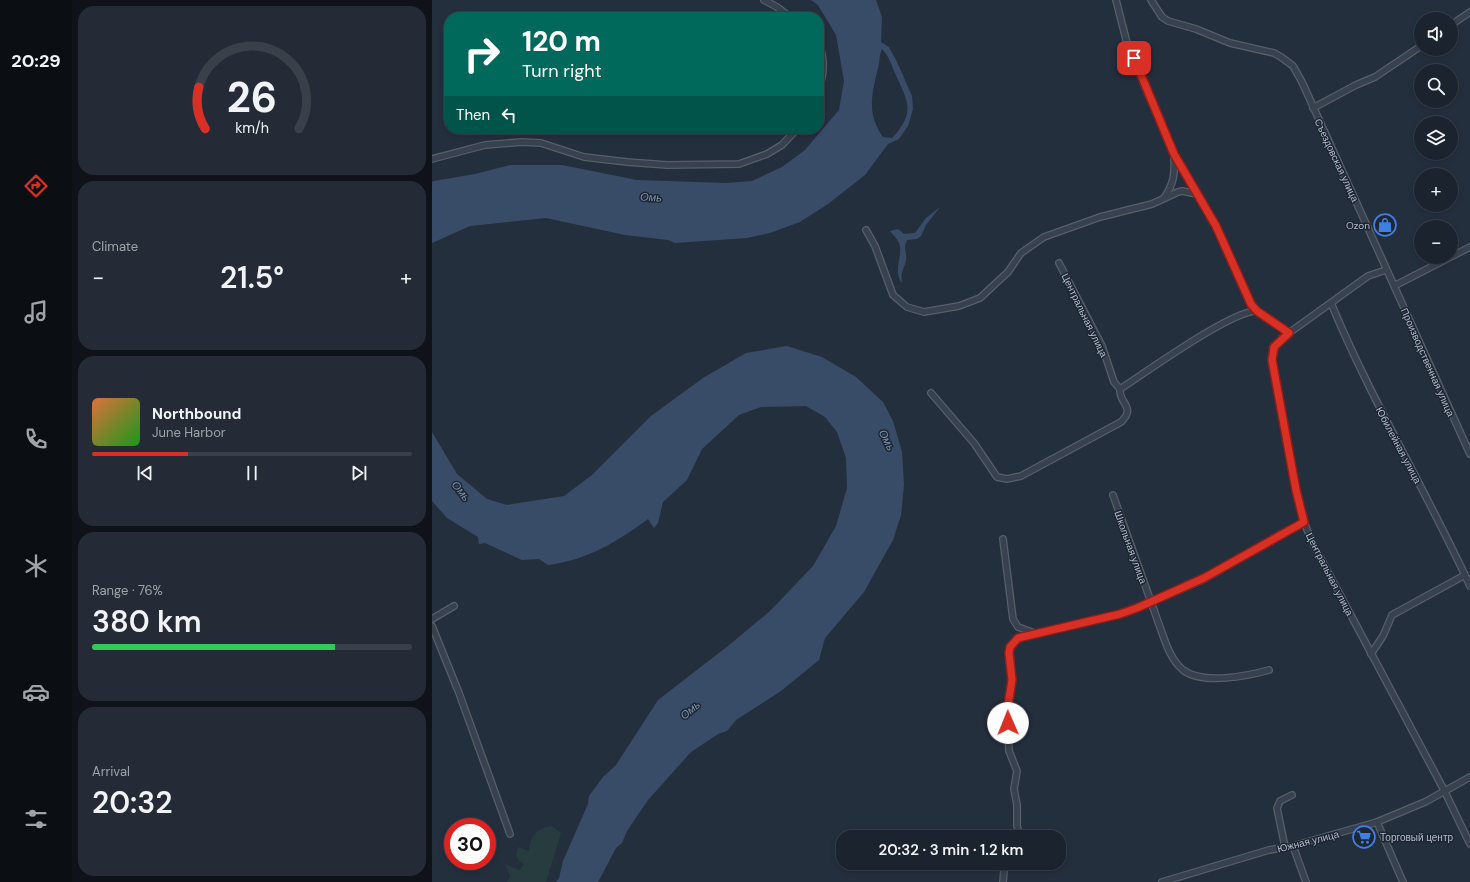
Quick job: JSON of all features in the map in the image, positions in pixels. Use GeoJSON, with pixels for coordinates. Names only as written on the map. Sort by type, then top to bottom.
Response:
{"type":"FeatureCollection","features":[{"type":"Feature","properties":{"kind":"street"},"geometry":{"type":"LineString","coordinates":[[764,0],[782,12]]}},
{"type":"Feature","properties":{"kind":"street"},"geometry":{"type":"LineString","coordinates":[[1116,0],[1128,47],[1174,154],[1216,226],[1251,304],[1257,311],[1289,333]]}},
{"type":"Feature","properties":{"kind":"street","name":"Съездовская улица"},"geometry":{"type":"LineString","coordinates":[[1151,0],[1162,16],[1168,21],[1196,29],[1230,43],[1274,53],[1293,66],[1372,235],[1386,270]]}},
{"type":"Feature","properties":{"kind":"street"},"geometry":{"type":"LineString","coordinates":[[1458,20],[1470,12]]}},
{"type":"Feature","properties":{"kind":"street"},"geometry":{"type":"LineString","coordinates":[[1313,108],[1356,85],[1375,77],[1414,51]]}},
{"type":"Feature","properties":{"kind":"street"},"geometry":{"type":"LineString","coordinates":[[432,159],[485,145],[522,142],[541,143],[584,157],[627,162],[667,166],[740,164],[767,154],[782,145],[792,134]]}},
{"type":"Feature","properties":{"kind":"street"},"geometry":{"type":"LineString","coordinates":[[1162,200],[1171,189],[1174,181],[1174,154]]}},
{"type":"Feature","properties":{"kind":"street"},"geometry":{"type":"LineString","coordinates":[[866,230],[875,246],[887,284],[893,295],[907,307],[924,312],[959,306],[980,298],[1008,272],[1021,253],[1044,237],[1100,217],[1162,200],[1182,191],[1197,194]]}},
{"type":"Feature","properties":{"kind":"street"},"geometry":{"type":"LineString","coordinates":[[1394,286],[1470,247]]}},
{"type":"Feature","properties":{"kind":"street","name":"Центральная улица"},"geometry":{"type":"LineString","coordinates":[[931,393],[974,443],[997,477],[1007,480],[1021,476],[1121,422],[1128,412],[1127,407],[1119,394],[1120,389],[1114,382],[1102,346],[1059,263]]}},
{"type":"Feature","properties":{"kind":"street","name":"Производственная улица"},"geometry":{"type":"LineString","coordinates":[[1386,270],[1470,454]]}},
{"type":"Feature","properties":{"kind":"street","name":"Центральная улица"},"geometry":{"type":"LineString","coordinates":[[1386,270],[1368,276],[1289,333],[1274,347],[1272,360],[1296,490],[1304,522],[1313,544],[1444,790],[1470,844]]}},
{"type":"Feature","properties":{"kind":"street","name":"Юбилейная улица"},"geometry":{"type":"LineString","coordinates":[[1331,303],[1390,430],[1420,484],[1470,586]]}},
{"type":"Feature","properties":{"kind":"street"},"geometry":{"type":"LineString","coordinates":[[1120,389],[1200,336],[1242,314],[1257,311]]}},
{"type":"Feature","properties":{"kind":"street","name":"Школьная улица"},"geometry":{"type":"LineString","coordinates":[[1113,495],[1135,560],[1168,650],[1173,659],[1184,671],[1194,676],[1212,678],[1238,676],[1269,670]]}},
{"type":"Feature","properties":{"kind":"street"},"geometry":{"type":"LineString","coordinates":[[1018,830],[1017,805],[1014,789],[1017,771],[1010,757],[1007,712],[1012,680],[1009,653],[1010,647],[1018,638],[1120,614],[1204,578],[1304,522]]}},
{"type":"Feature","properties":{"kind":"street"},"geometry":{"type":"LineString","coordinates":[[1003,539],[1013,619],[1018,626],[1037,634]]}},
{"type":"Feature","properties":{"kind":"street"},"geometry":{"type":"LineString","coordinates":[[1371,654],[1383,636],[1392,615],[1465,575]]}},
{"type":"Feature","properties":{"kind":"street"},"geometry":{"type":"LineString","coordinates":[[432,619],[454,606]]}},
{"type":"Feature","properties":{"kind":"street"},"geometry":{"type":"LineString","coordinates":[[432,626],[459,693],[510,834]]}},
{"type":"Feature","properties":{"kind":"street","name":"Южная улица"},"geometry":{"type":"LineString","coordinates":[[1162,882],[1269,850],[1293,846],[1377,822],[1425,802],[1444,790],[1470,777]]}},
{"type":"Feature","properties":{"kind":"street"},"geometry":{"type":"LineString","coordinates":[[1285,847],[1277,808],[1280,801],[1292,795]]}},
{"type":"Feature","properties":{"kind":"street"},"geometry":{"type":"LineString","coordinates":[[1377,822],[1403,882]]}},
{"type":"Feature","properties":{"kind":"street"},"geometry":{"type":"LineString","coordinates":[[1293,846],[1306,882]]}},
{"type":"Feature","properties":{"kind":"street"},"geometry":{"type":"LineString","coordinates":[[1003,882],[1004,870]]}},
{"type":"Feature","properties":{"kind":"green space"},"geometry":{"type":"Polygon","coordinates":[[[552,826],[561,833],[546,882],[507,882],[510,876],[505,864],[519,870],[524,865],[516,857],[518,847],[529,851],[531,841],[535,834],[546,827],[552,826]]]}},
{"type":"Feature","properties":{"kind":"water","name":"Омь"},"geometry":{"type":"Polygon","coordinates":[[[811,0],[876,0],[882,17],[881,42],[889,47],[897,62],[912,96],[913,109],[908,126],[899,139],[888,144],[865,175],[828,204],[800,222],[770,233],[747,238],[675,243],[668,240],[625,235],[546,218],[470,226],[432,243],[432,182],[434,181],[475,174],[510,165],[562,165],[637,180],[726,183],[752,181],[782,167],[805,150],[819,134],[824,134],[824,128],[839,110],[844,81],[836,35],[824,15],[824,12],[822,12],[818,5],[811,0]],[[882,49],[872,95],[872,111],[874,120],[883,137],[892,138],[900,129],[905,120],[907,106],[906,99],[890,60],[882,49]]]}},
{"type":"Feature","properties":{"kind":"water"},"geometry":{"type":"Polygon","coordinates":[[[940,207],[926,225],[921,236],[917,239],[907,240],[905,245],[906,260],[902,274],[902,283],[898,273],[900,253],[899,243],[890,231],[898,229],[904,234],[915,233],[926,218],[940,207]]]}},
{"type":"Feature","properties":{"kind":"water","name":"Омь"},"geometry":{"type":"Polygon","coordinates":[[[787,346],[822,357],[856,377],[883,402],[893,421],[902,452],[904,485],[901,515],[893,540],[864,592],[825,638],[819,660],[781,691],[736,720],[727,731],[718,734],[691,752],[648,800],[627,831],[622,843],[616,848],[598,882],[556,882],[559,878],[563,861],[588,804],[589,796],[603,777],[616,765],[658,700],[728,646],[770,611],[813,566],[836,526],[847,488],[846,458],[837,432],[825,417],[806,406],[761,407],[739,415],[702,449],[687,480],[663,502],[658,523],[654,528],[648,519],[601,549],[576,559],[548,565],[539,559],[522,560],[485,543],[479,544],[478,537],[447,518],[432,501],[432,432],[457,474],[487,499],[507,505],[564,496],[592,475],[651,416],[703,378],[746,353],[787,346]]]}},
{"type":"Feature","properties":{"kind":"place","name":"Ozon"},"geometry":{"type":"Point","coordinates":[1385,225]}},
{"type":"Feature","properties":{"kind":"place","name":"Торговый центр"},"geometry":{"type":"Point","coordinates":[1364,837]}},
{"type":"Feature","properties":{"kind":"route"},"geometry":{"type":"LineString","coordinates":[[1008,723],[1007,712],[1012,680],[1009,653],[1010,647],[1018,638],[1120,614],[1147,604],[1204,578],[1304,522],[1296,490],[1272,360],[1274,347],[1289,333],[1257,311],[1251,304],[1216,226],[1174,154],[1134,58]]}}]}
